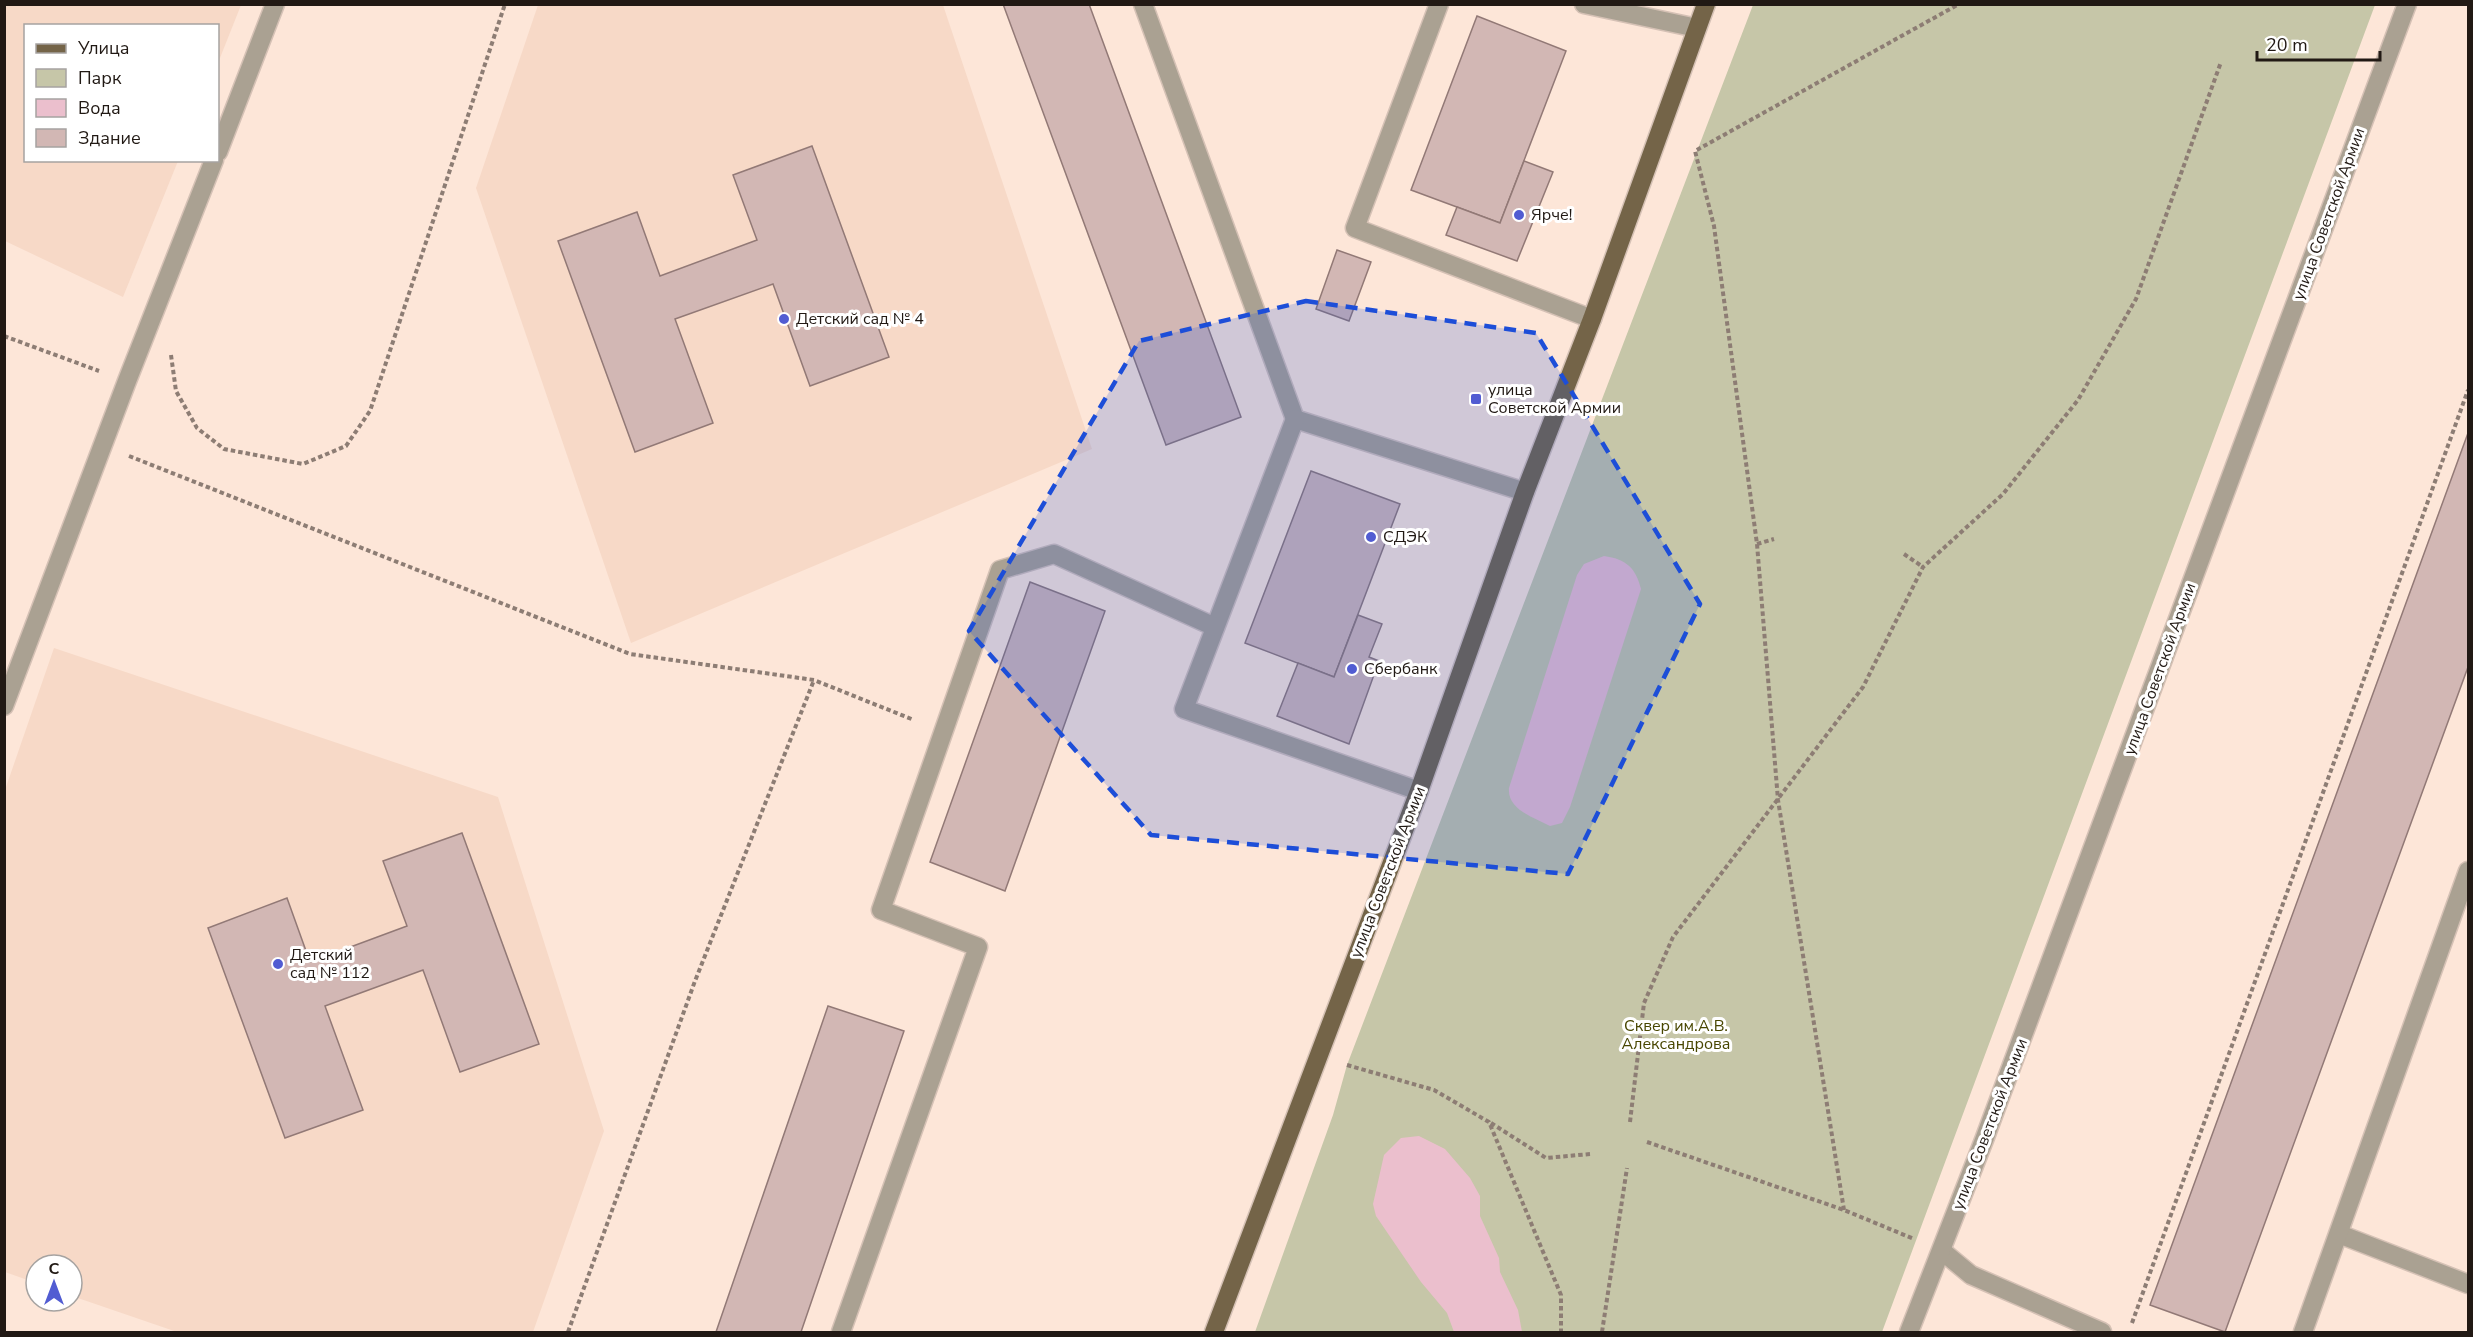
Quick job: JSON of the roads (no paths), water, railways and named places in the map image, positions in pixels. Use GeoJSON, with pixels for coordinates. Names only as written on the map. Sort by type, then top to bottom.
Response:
{"type":"FeatureCollection","features":[{"type":"Feature","properties":{"kind":"main road","name":"улица Советской Армии"},"geometry":{"type":"LineString","coordinates":[[1214,1332],[1419,791],[1525,492],[1592,319],[1707,4]]}},
{"type":"Feature","properties":{"kind":"street"},"geometry":{"type":"LineString","coordinates":[[219,149],[274,4]]}},
{"type":"Feature","properties":{"kind":"street"},"geometry":{"type":"LineString","coordinates":[[1143,4],[1295,419],[1184,709],[1419,791]]}},
{"type":"Feature","properties":{"kind":"street"},"geometry":{"type":"LineString","coordinates":[[1439,4],[1355,228],[1592,319]]}},
{"type":"Feature","properties":{"kind":"street"},"geometry":{"type":"LineString","coordinates":[[1584,4],[1697,28]]}},
{"type":"Feature","properties":{"kind":"street","name":"улица Советской Армии"},"geometry":{"type":"LineString","coordinates":[[1910,1332],[2407,4]]}},
{"type":"Feature","properties":{"kind":"street"},"geometry":{"type":"LineString","coordinates":[[4,706],[8,687],[213,162]]}},
{"type":"Feature","properties":{"kind":"street"},"geometry":{"type":"LineString","coordinates":[[1295,419],[1525,492]]}},
{"type":"Feature","properties":{"kind":"street"},"geometry":{"type":"LineString","coordinates":[[841,1332],[978,947],[881,910],[1000,570],[1054,554],[1215,627]]}},
{"type":"Feature","properties":{"kind":"street"},"geometry":{"type":"LineString","coordinates":[[2303,1332],[2467,881]]}},
{"type":"Feature","properties":{"kind":"street"},"geometry":{"type":"LineString","coordinates":[[2339,1233],[2469,1284]]}},
{"type":"Feature","properties":{"kind":"street"},"geometry":{"type":"LineString","coordinates":[[1942,1251],[1971,1275],[2102,1332]]}},
{"type":"Feature","properties":{"kind":"water"},"geometry":{"type":"Polygon","coordinates":[[[1604,556],[1618,559],[1629,566],[1636,575],[1641,589],[1570,807],[1562,823],[1550,826],[1529,816],[1517,807],[1512,802],[1509,788],[1577,575],[1584,564],[1604,556]]]}},
{"type":"Feature","properties":{"kind":"water"},"geometry":{"type":"Polygon","coordinates":[[[1419,1136],[1445,1149],[1470,1178],[1480,1196],[1480,1216],[1499,1258],[1500,1272],[1518,1310],[1522,1332],[1454,1332],[1447,1313],[1421,1282],[1376,1216],[1373,1204],[1384,1155],[1401,1138],[1419,1136]]]}},
{"type":"Feature","properties":{"kind":"place","name":"Ярче!"},"geometry":{"type":"Point","coordinates":[1519,215]}},
{"type":"Feature","properties":{"kind":"place","name":"Детский сад № 4"},"geometry":{"type":"Point","coordinates":[784,319]}},
{"type":"Feature","properties":{"kind":"place","name":"улица Советской Армии"},"geometry":{"type":"Point","coordinates":[1476,399]}},
{"type":"Feature","properties":{"kind":"place","name":"СДЭК"},"geometry":{"type":"Point","coordinates":[1371,537]}},
{"type":"Feature","properties":{"kind":"place","name":"Сбербанк"},"geometry":{"type":"Point","coordinates":[1352,669]}},
{"type":"Feature","properties":{"kind":"place","name":"Детский сад № 112"},"geometry":{"type":"Point","coordinates":[278,964]}},
{"type":"Feature","properties":{"kind":"park label","name":"Сквер им.А.В. Александрова"},"geometry":{"type":"Point","coordinates":[1676,1035]}}]}
